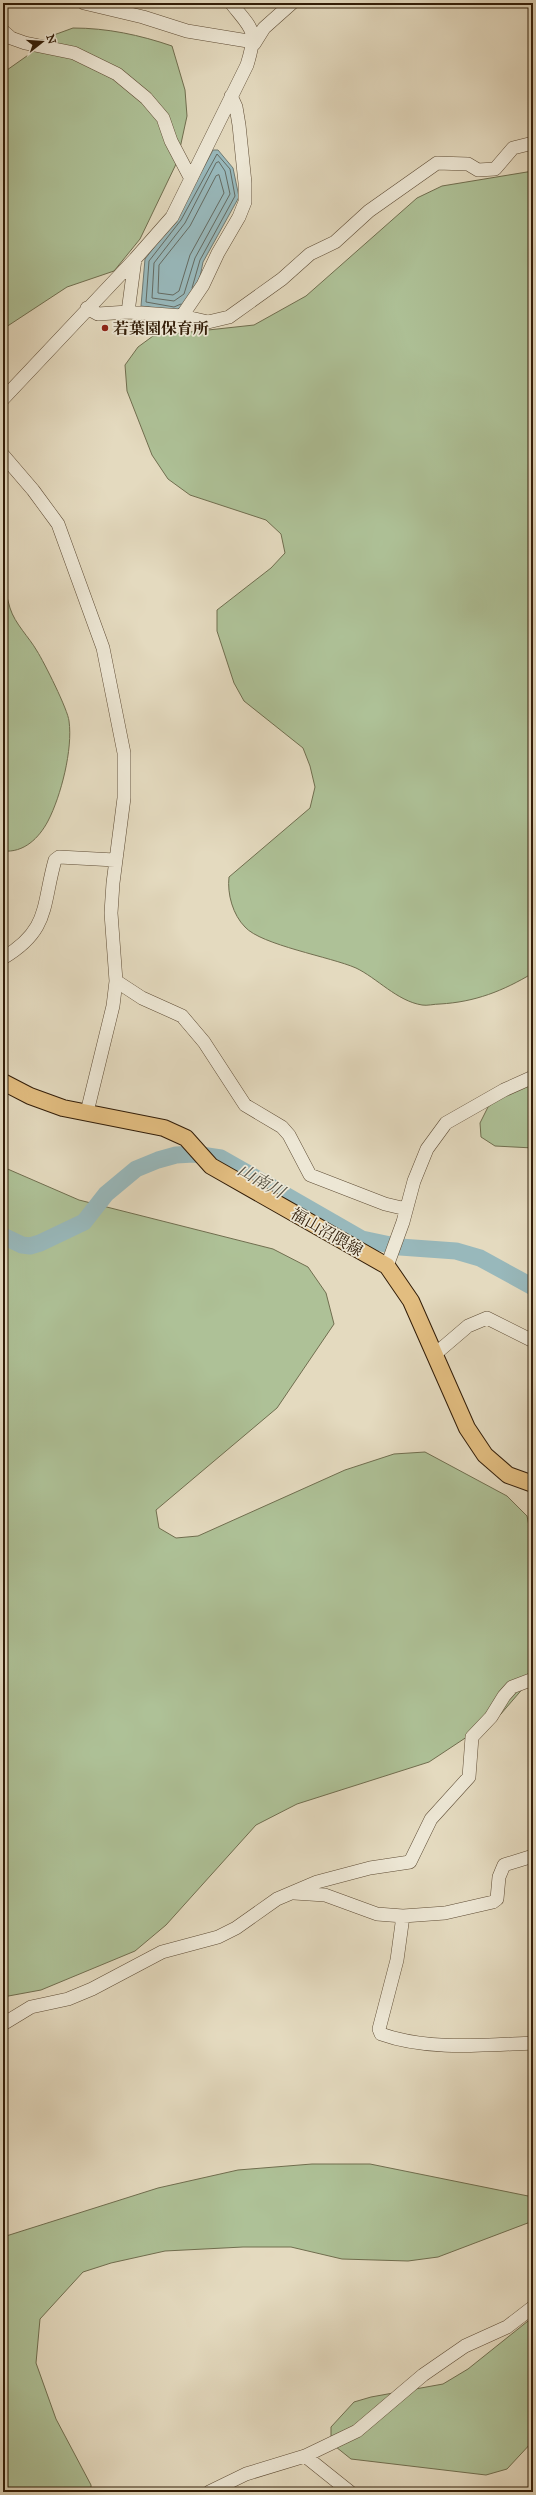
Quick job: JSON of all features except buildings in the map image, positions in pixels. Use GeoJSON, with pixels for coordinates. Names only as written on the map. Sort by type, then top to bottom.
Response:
{"type":"FeatureCollection","features":[{"type":"Feature","properties":{"kind":"main road","name":"福山沼隈線"},"geometry":{"type":"LineString","coordinates":[[3,1082],[30,1096],[63,1108],[164,1128],[186,1138],[199,1153],[218,1169],[387,1266],[411,1301],[467,1428],[485,1455],[508,1475],[533,1484]]}},
{"type":"Feature","properties":{"kind":"street"},"geometry":{"type":"LineString","coordinates":[[84,3],[143,17],[187,31],[254,43]]}},
{"type":"Feature","properties":{"kind":"street"},"geometry":{"type":"LineString","coordinates":[[3,399],[87,308],[135,259],[172,217],[231,96],[248,65],[254,43],[254,31],[231,3]]}},
{"type":"Feature","properties":{"kind":"street"},"geometry":{"type":"LineString","coordinates":[[254,43],[264,28],[292,3]]}},
{"type":"Feature","properties":{"kind":"street"},"geometry":{"type":"LineString","coordinates":[[3,31],[11,38],[25,43],[74,53],[117,74],[146,98],[163,118],[171,141],[191,179]]}},
{"type":"Feature","properties":{"kind":"street"},"geometry":{"type":"LineString","coordinates":[[182,316],[203,285],[218,253],[239,217],[245,202],[245,183],[239,125],[236,107],[231,96]]}},
{"type":"Feature","properties":{"kind":"street"},"geometry":{"type":"LineString","coordinates":[[87,308],[98,314],[128,312],[182,316],[208,322],[229,317],[282,279],[310,254],[335,242],[369,211],[437,163],[468,164],[478,170],[495,168],[513,148],[533,144]]}},
{"type":"Feature","properties":{"kind":"street"},"geometry":{"type":"LineString","coordinates":[[128,312],[135,259]]}},
{"type":"Feature","properties":{"kind":"street"},"geometry":{"type":"LineString","coordinates":[[3,455],[33,490],[58,524],[103,648],[124,753],[124,798],[115,860],[111,913],[116,981],[114,1006],[87,1112]]}},
{"type":"Feature","properties":{"kind":"street"},"geometry":{"type":"LineString","coordinates":[[3,958],[18,949],[37,929],[44,914],[55,860],[59,857],[115,860]]}},
{"type":"Feature","properties":{"kind":"street"},"geometry":{"type":"LineString","coordinates":[[116,981],[142,998],[182,1016],[204,1042],[245,1105],[282,1127],[289,1135],[310,1175],[385,1204],[406,1209]]}},
{"type":"Feature","properties":{"kind":"street"},"geometry":{"type":"LineString","coordinates":[[387,1266],[414,1181],[427,1149],[446,1123],[504,1090],[533,1077]]}},
{"type":"Feature","properties":{"kind":"street"},"geometry":{"type":"LineString","coordinates":[[434,1355],[468,1326],[487,1318],[533,1341]]}},
{"type":"Feature","properties":{"kind":"street"},"geometry":{"type":"LineString","coordinates":[[3,2024],[31,2007],[68,1999],[92,1989],[162,1952],[218,1936],[236,1928],[290,1892],[317,1882],[355,1872],[410,1862],[431,1818],[469,1777],[472,1737],[492,1718],[504,1696],[512,1687],[533,1679]]}},
{"type":"Feature","properties":{"kind":"street"},"geometry":{"type":"LineString","coordinates":[[290,1892],[325,1895],[377,1914],[403,1916],[445,1913],[493,1902],[497,1899],[499,1877],[504,1865],[533,1856]]}},
{"type":"Feature","properties":{"kind":"street"},"geometry":{"type":"LineString","coordinates":[[403,1916],[397,1960],[379,2029],[381,2034],[394,2039],[442,2044],[533,2043]]}},
{"type":"Feature","properties":{"kind":"street"},"geometry":{"type":"LineString","coordinates":[[209,2492],[246,2474],[305,2456],[357,2431],[424,2375],[465,2346],[507,2327],[533,2306]]}},
{"type":"Feature","properties":{"kind":"street"},"geometry":{"type":"LineString","coordinates":[[305,2456],[350,2492]]}},
{"type":"Feature","properties":{"kind":"green space"},"geometry":{"type":"Polygon","coordinates":[[[73,28],[98,29],[123,33],[172,46],[185,90],[187,116],[177,162],[140,239],[114,271],[67,287],[3,329],[3,77],[7,70],[41,46],[51,36],[73,28]]]}},
{"type":"Feature","properties":{"kind":"green space"},"geometry":{"type":"Polygon","coordinates":[[[533,171],[533,973],[500,990],[477,998],[453,1003],[422,1005],[404,999],[356,968],[281,945],[253,933],[245,927],[237,917],[230,897],[229,877],[310,808],[315,787],[310,766],[303,748],[244,701],[234,683],[217,631],[217,610],[271,568],[285,553],[281,534],[266,520],[190,495],[168,479],[152,455],[127,391],[125,365],[138,347],[153,336],[254,325],[306,296],[417,198],[442,186],[533,171]]]}},
{"type":"Feature","properties":{"kind":"green space"},"geometry":{"type":"Polygon","coordinates":[[[3,572],[12,614],[45,665],[68,715],[70,732],[68,758],[65,772],[53,811],[40,833],[30,843],[18,850],[11,851],[3,851],[3,572]]]}},
{"type":"Feature","properties":{"kind":"green space"},"geometry":{"type":"Polygon","coordinates":[[[533,1070],[533,1148],[495,1146],[481,1137],[480,1123],[488,1107],[533,1070]]]}},
{"type":"Feature","properties":{"kind":"green space"},"geometry":{"type":"Polygon","coordinates":[[[3,1167],[79,1200],[273,1249],[308,1267],[326,1293],[334,1324],[277,1408],[156,1510],[159,1528],[176,1538],[198,1536],[345,1470],[394,1454],[425,1452],[507,1496],[527,1516],[533,1546],[533,1672],[525,1686],[500,1715],[429,1762],[297,1804],[256,1825],[166,1925],[135,1951],[41,1990],[3,1997],[3,1167]]]}},
{"type":"Feature","properties":{"kind":"green space"},"geometry":{"type":"Polygon","coordinates":[[[312,2164],[370,2164],[533,2197],[533,2221],[438,2257],[408,2261],[342,2259],[291,2247],[243,2247],[165,2251],[111,2263],[83,2272],[40,2319],[36,2363],[56,2419],[91,2485],[91,2492],[3,2492],[3,2237],[158,2188],[238,2170],[312,2164]]]}},
{"type":"Feature","properties":{"kind":"green space"},"geometry":{"type":"Polygon","coordinates":[[[533,2317],[533,2441],[507,2469],[486,2475],[351,2459],[331,2443],[331,2427],[354,2402],[371,2397],[443,2384],[468,2369],[533,2317]]]}},
{"type":"Feature","properties":{"kind":"water"},"geometry":{"type":"Polygon","coordinates":[[[213,150],[218,150],[233,168],[239,197],[203,262],[199,282],[184,307],[175,311],[141,306],[145,259],[177,218],[213,150]]]}},
{"type":"Feature","properties":{"kind":"waterway","name":"山南川"},"geometry":{"type":"LineString","coordinates":[[3,1236],[22,1245],[30,1246],[40,1243],[84,1222],[106,1194],[136,1169],[158,1160],[176,1155],[194,1154],[221,1158],[362,1239],[400,1247],[456,1251],[480,1258],[533,1287]]}},
{"type":"Feature","properties":{"kind":"place","name":"若葉園保育所"},"geometry":{"type":"Point","coordinates":[105,328]}}]}
